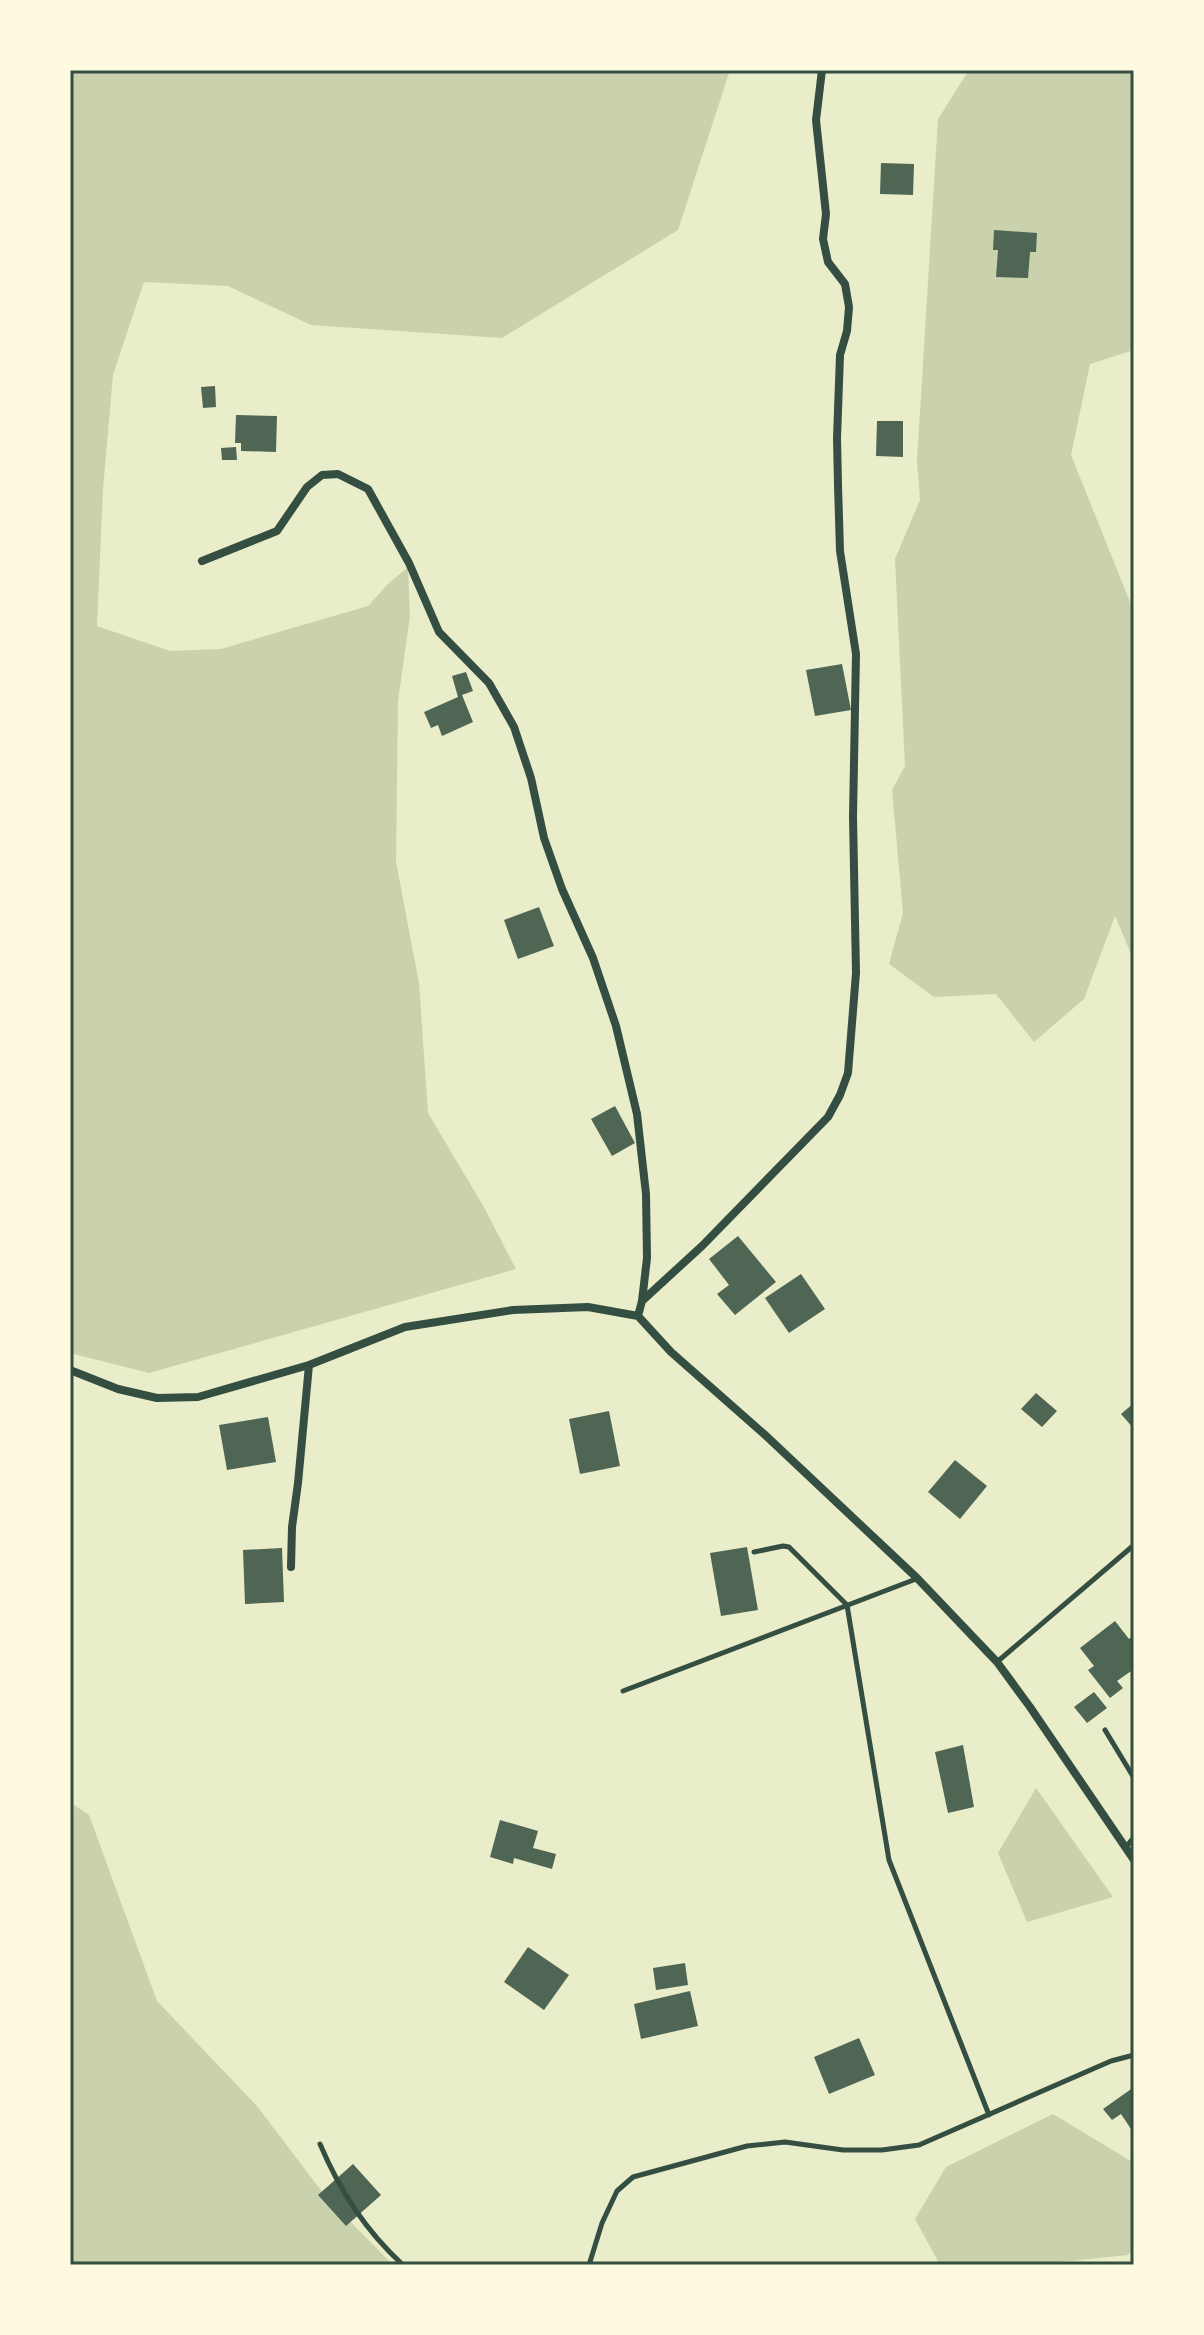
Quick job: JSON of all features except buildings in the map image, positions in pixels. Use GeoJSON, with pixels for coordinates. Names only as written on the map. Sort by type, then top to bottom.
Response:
{"type":"FeatureCollection","features":[{"type":"Feature","properties":{"kind":"street"},"geometry":{"type":"LineString","coordinates":[[642,1301],[702,1246],[828,1117],[848,1073],[856,973],[853,817],[856,654],[840,551],[837,438],[840,355],[847,331],[849,307],[845,284],[828,262],[823,239],[826,214],[816,120],[822,70]]}},
{"type":"Feature","properties":{"kind":"street"},"geometry":{"type":"LineString","coordinates":[[202,561],[277,531],[307,487],[322,475],[338,474],[354,480],[368,489],[409,563],[439,632],[489,683],[514,727],[531,778],[544,838],[562,889],[593,958],[616,1026],[637,1114],[646,1194],[647,1258],[638,1316]]}},
{"type":"Feature","properties":{"kind":"street"},"geometry":{"type":"LineString","coordinates":[[70,1370],[118,1389],[157,1398],[198,1397],[309,1365],[405,1327],[513,1310],[588,1307],[638,1316],[671,1352],[764,1434],[917,1578],[997,1662],[1134,1860]]}},
{"type":"Feature","properties":{"kind":"street"},"geometry":{"type":"LineString","coordinates":[[291,1567],[292,1527],[309,1365]]}},
{"type":"Feature","properties":{"kind":"lane"},"geometry":{"type":"LineString","coordinates":[[997,1662],[1134,1545]]}},
{"type":"Feature","properties":{"kind":"lane"},"geometry":{"type":"LineString","coordinates":[[754,1552],[789,1547],[847,1605],[889,1860],[989,2115]]}},
{"type":"Feature","properties":{"kind":"lane"},"geometry":{"type":"LineString","coordinates":[[623,1691],[917,1578]]}},
{"type":"Feature","properties":{"kind":"lane"},"geometry":{"type":"LineString","coordinates":[[1105,1730],[1134,1778]]}},
{"type":"Feature","properties":{"kind":"lane"},"geometry":{"type":"LineString","coordinates":[[1126,1847],[1134,1837]]}},
{"type":"Feature","properties":{"kind":"lane"},"geometry":{"type":"LineString","coordinates":[[589,2265],[602,2223],[617,2191],[633,2177],[747,2146],[785,2142],[843,2150],[869,2150],[919,2145],[1111,2061],[1134,2055]]}},
{"type":"Feature","properties":{"kind":"lane"},"geometry":{"type":"LineString","coordinates":[[320,2144],[334,2178],[357,2215],[403,2265]]}},
{"type":"Feature","properties":{"kind":"green space"},"geometry":{"type":"Polygon","coordinates":[[[70,70],[730,70],[678,230],[502,338],[311,325],[228,286],[144,282],[113,375],[103,489],[97,626],[170,651],[221,649],[368,606],[408,567],[410,616],[398,701],[396,862],[419,983],[428,1113],[485,1209],[516,1269],[149,1373],[70,1353],[70,70]]]}},
{"type":"Feature","properties":{"kind":"green space"},"geometry":{"type":"Polygon","coordinates":[[[969,70],[1134,70],[1134,350],[1090,364],[1071,455],[1134,612],[1134,961],[1115,916],[1084,999],[1034,1042],[996,994],[934,997],[889,964],[903,913],[892,790],[905,766],[895,559],[920,500],[917,461],[938,119],[969,70]]]}},
{"type":"Feature","properties":{"kind":"green space"},"geometry":{"type":"Polygon","coordinates":[[[1036,1788],[1113,1897],[1027,1922],[998,1853],[1036,1788]]]}},
{"type":"Feature","properties":{"kind":"green space"},"geometry":{"type":"Polygon","coordinates":[[[70,1802],[89,1815],[157,2001],[257,2106],[326,2197],[393,2265],[70,2265],[70,1802]]]}},
{"type":"Feature","properties":{"kind":"green space"},"geometry":{"type":"Polygon","coordinates":[[[1053,2114],[1134,2163],[1134,2247],[1128,2255],[1032,2265],[940,2265],[915,2219],[946,2167],[1053,2114]]]}}]}
